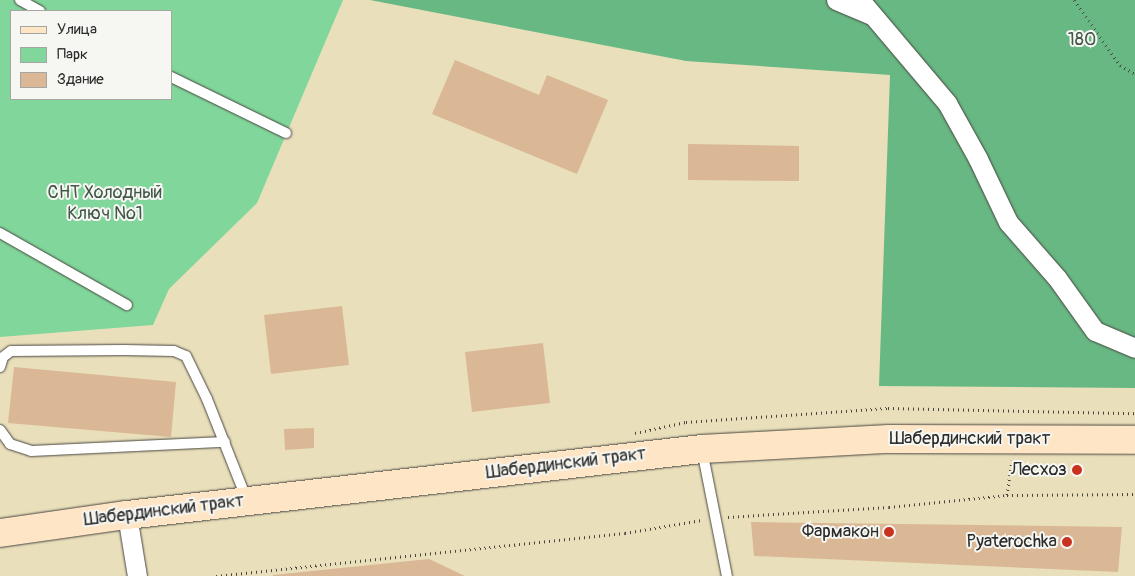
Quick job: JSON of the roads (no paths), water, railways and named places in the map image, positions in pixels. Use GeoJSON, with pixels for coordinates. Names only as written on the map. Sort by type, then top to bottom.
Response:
{"type":"FeatureCollection","features":[{"type":"Feature","properties":{"kind":"main road","name":"Шабердинский тракт"},"geometry":{"type":"LineString","coordinates":[[0,533],[127,515],[702,448],[907,438],[1135,440]]}},
{"type":"Feature","properties":{"kind":"street"},"geometry":{"type":"LineString","coordinates":[[836,0],[877,17]]}},
{"type":"Feature","properties":{"kind":"street"},"geometry":{"type":"LineString","coordinates":[[860,0],[877,17],[947,103],[978,160],[1008,222],[1057,278],[1095,331],[1135,348]]}},
{"type":"Feature","properties":{"kind":"street"},"geometry":{"type":"LineString","coordinates":[[127,515],[136,576]]}},
{"type":"Feature","properties":{"kind":"lane"},"geometry":{"type":"LineString","coordinates":[[20,0],[38,10]]}},
{"type":"Feature","properties":{"kind":"lane"},"geometry":{"type":"LineString","coordinates":[[172,77],[286,133]]}},
{"type":"Feature","properties":{"kind":"lane"},"geometry":{"type":"LineString","coordinates":[[0,233],[127,305]]}},
{"type":"Feature","properties":{"kind":"lane"},"geometry":{"type":"LineString","coordinates":[[0,367],[3,356],[10,351],[174,351],[186,356],[225,442],[248,501]]}},
{"type":"Feature","properties":{"kind":"lane"},"geometry":{"type":"LineString","coordinates":[[0,430],[10,444],[31,451],[225,442]]}},
{"type":"Feature","properties":{"kind":"lane"},"geometry":{"type":"LineString","coordinates":[[702,448],[727,576]]}},
{"type":"Feature","properties":{"kind":"place","name":"Лесхоз"},"geometry":{"type":"Point","coordinates":[1077,470]}},
{"type":"Feature","properties":{"kind":"place","name":"Фармакон"},"geometry":{"type":"Point","coordinates":[889,532]}},
{"type":"Feature","properties":{"kind":"place","name":"Pyaterochka"},"geometry":{"type":"Point","coordinates":[1067,542]}},
{"type":"Feature","properties":{"kind":"park label","name":"180"},"geometry":{"type":"Point","coordinates":[1082,40]}},
{"type":"Feature","properties":{"kind":"park label","name":"СНТ Холодный Ключ №1"},"geometry":{"type":"Point","coordinates":[105,204]}}]}
